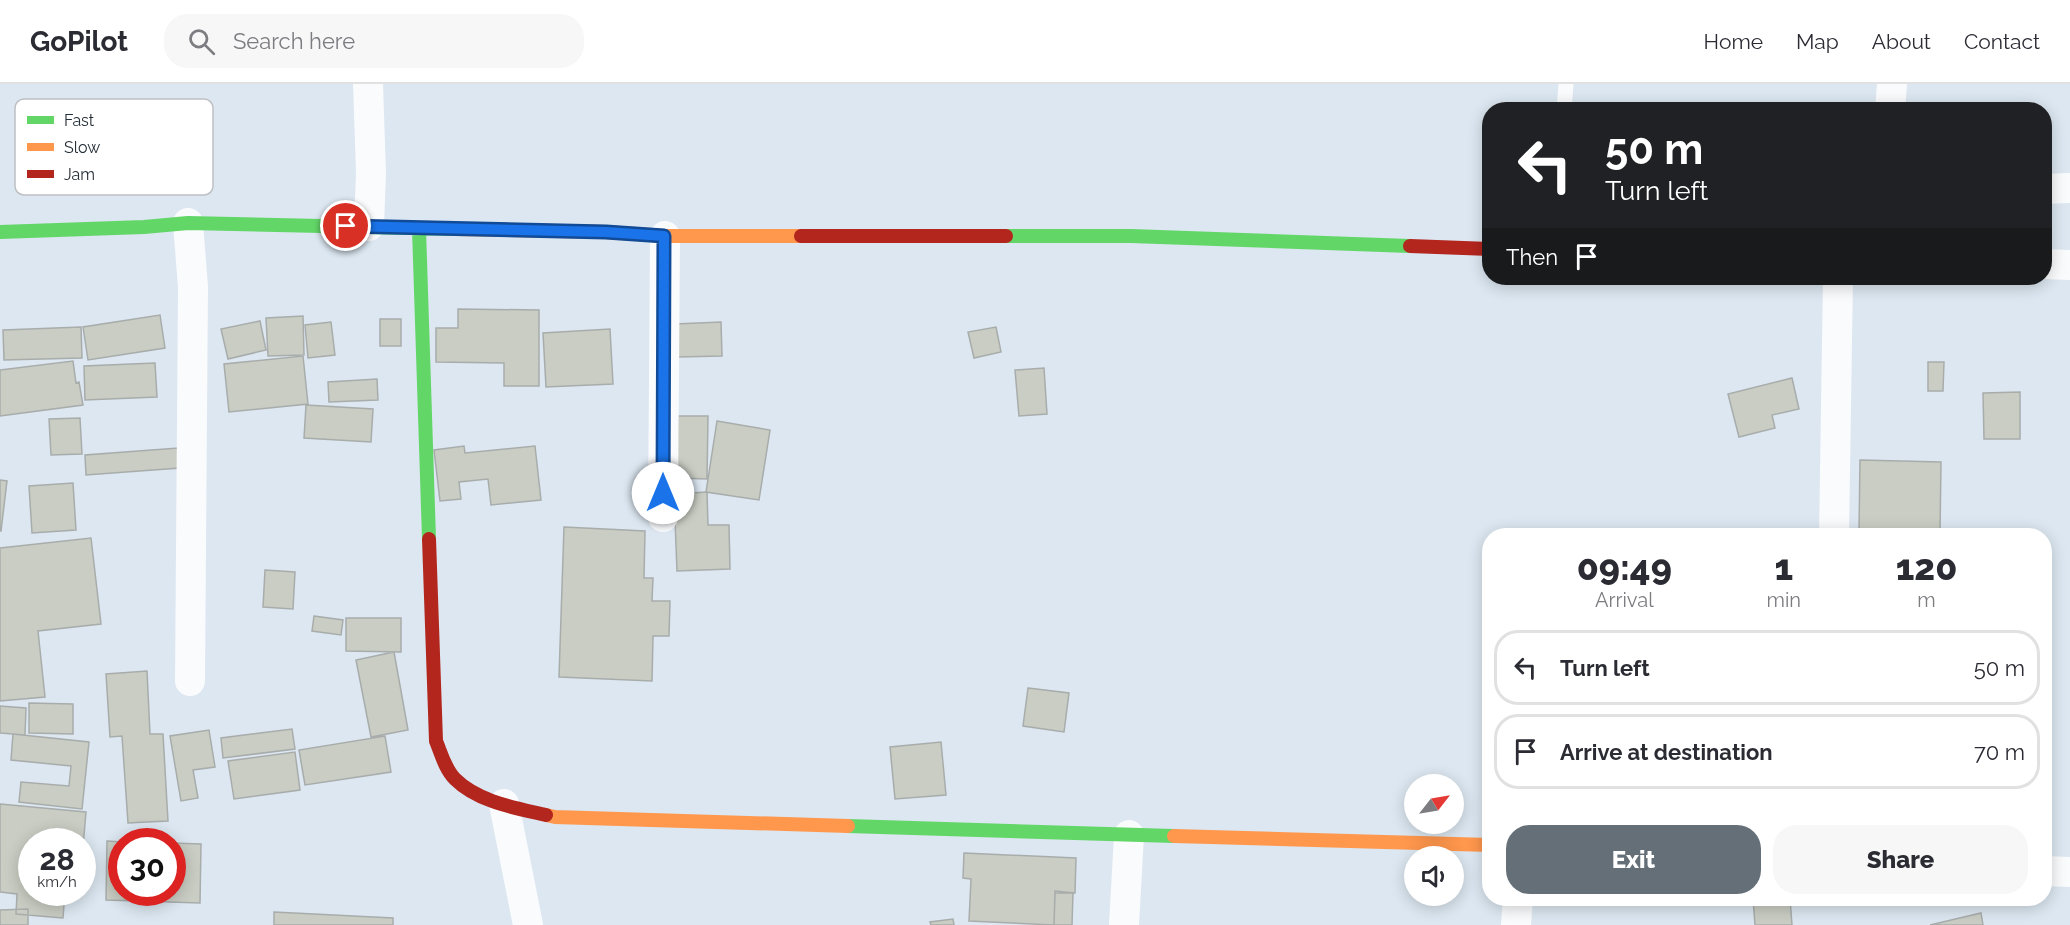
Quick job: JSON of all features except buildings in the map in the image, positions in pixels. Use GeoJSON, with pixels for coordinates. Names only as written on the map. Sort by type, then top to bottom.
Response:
{"type":"FeatureCollection","features":[{"type":"Feature","properties":{"kind":"street"},"geometry":{"type":"LineString","coordinates":[[368,84],[371,173],[369,226]]}},
{"type":"Feature","properties":{"kind":"street"},"geometry":{"type":"LineString","coordinates":[[1891,102],[1892,84]]}},
{"type":"Feature","properties":{"kind":"street"},"geometry":{"type":"LineString","coordinates":[[2052,189],[2070,188]]}},
{"type":"Feature","properties":{"kind":"street"},"geometry":{"type":"LineString","coordinates":[[188,223],[192,287],[190,681]]}},
{"type":"Feature","properties":{"kind":"street"},"geometry":{"type":"LineString","coordinates":[[0,232],[144,227],[188,223],[606,232],[664,236],[1131,236],[1482,249]]}},
{"type":"Feature","properties":{"kind":"street"},"geometry":{"type":"LineString","coordinates":[[419,229],[436,741],[453,777],[469,789],[504,804],[555,817],[1482,845]]}},
{"type":"Feature","properties":{"kind":"street"},"geometry":{"type":"LineString","coordinates":[[663,517],[664,236]]}},
{"type":"Feature","properties":{"kind":"street"},"geometry":{"type":"LineString","coordinates":[[2052,264],[2070,265]]}},
{"type":"Feature","properties":{"kind":"street"},"geometry":{"type":"LineString","coordinates":[[1834,528],[1838,285]]}},
{"type":"Feature","properties":{"kind":"street"},"geometry":{"type":"LineString","coordinates":[[504,804],[528,925]]}},
{"type":"Feature","properties":{"kind":"street"},"geometry":{"type":"LineString","coordinates":[[1124,925],[1129,835]]}},
{"type":"Feature","properties":{"kind":"street"},"geometry":{"type":"LineString","coordinates":[[2052,871],[2070,872]]}},
{"type":"Feature","properties":{"kind":"street"},"geometry":{"type":"LineString","coordinates":[[1516,925],[1517,906]]}},
{"type":"Feature","properties":{"kind":"lane"},"geometry":{"type":"LineString","coordinates":[[1565,102],[1566,84]]}},
{"type":"Feature","properties":{"kind":"traffic: fast"},"geometry":{"type":"LineString","coordinates":[[0,232],[144,227],[188,223],[456,229]]}},
{"type":"Feature","properties":{"kind":"traffic: fast"},"geometry":{"type":"LineString","coordinates":[[419,229],[429,539]]}},
{"type":"Feature","properties":{"kind":"traffic: fast"},"geometry":{"type":"LineString","coordinates":[[1006,236],[1131,236],[1410,246]]}},
{"type":"Feature","properties":{"kind":"traffic: fast"},"geometry":{"type":"LineString","coordinates":[[848,826],[1174,836]]}},
{"type":"Feature","properties":{"kind":"traffic: slow"},"geometry":{"type":"LineString","coordinates":[[456,229],[606,232],[665,236],[801,236]]}},
{"type":"Feature","properties":{"kind":"traffic: slow"},"geometry":{"type":"LineString","coordinates":[[546,815],[848,826]]}},
{"type":"Feature","properties":{"kind":"traffic: slow"},"geometry":{"type":"LineString","coordinates":[[1174,836],[1482,845]]}},
{"type":"Feature","properties":{"kind":"traffic: jam"},"geometry":{"type":"LineString","coordinates":[[801,236],[1006,236]]}},
{"type":"Feature","properties":{"kind":"traffic: jam"},"geometry":{"type":"LineString","coordinates":[[1410,246],[1482,249]]}},
{"type":"Feature","properties":{"kind":"traffic: jam"},"geometry":{"type":"LineString","coordinates":[[429,539],[436,741],[444,761],[455,779],[464,787],[486,799],[546,815]]}},
{"type":"Feature","properties":{"kind":"route"},"geometry":{"type":"LineString","coordinates":[[346,226],[606,232],[664,236],[663,493]]}}]}
